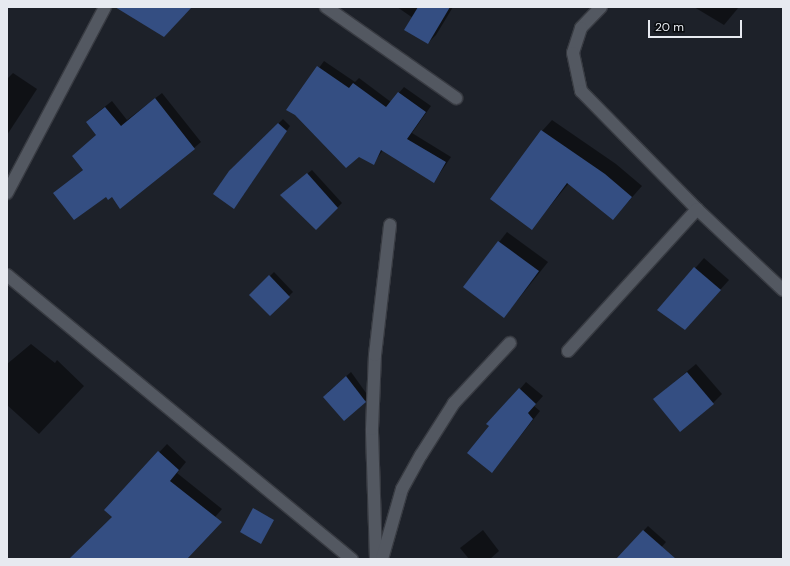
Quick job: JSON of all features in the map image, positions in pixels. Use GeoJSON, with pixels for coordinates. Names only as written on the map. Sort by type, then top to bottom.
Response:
{"type":"FeatureCollection","features":[{"type":"Feature","properties":{"kind":"street"},"geometry":{"type":"LineString","coordinates":[[7,193],[105,7]]}},
{"type":"Feature","properties":{"kind":"street"},"geometry":{"type":"LineString","coordinates":[[326,7],[456,98]]}},
{"type":"Feature","properties":{"kind":"street"},"geometry":{"type":"LineString","coordinates":[[601,7],[581,28],[573,53],[581,91],[697,209],[783,290]]}},
{"type":"Feature","properties":{"kind":"street"},"geometry":{"type":"LineString","coordinates":[[568,351],[697,209]]}},
{"type":"Feature","properties":{"kind":"street"},"geometry":{"type":"LineString","coordinates":[[376,559],[372,467],[375,355],[390,225]]}},
{"type":"Feature","properties":{"kind":"street"},"geometry":{"type":"LineString","coordinates":[[7,276],[352,559]]}},
{"type":"Feature","properties":{"kind":"street"},"geometry":{"type":"LineString","coordinates":[[382,559],[402,489],[421,455],[454,403],[510,343]]}},
{"type":"Feature","properties":{"kind":"building"},"geometry":{"type":"Polygon","coordinates":[[[115,7],[192,7],[164,37],[115,7]]]}},
{"type":"Feature","properties":{"kind":"building"},"geometry":{"type":"Polygon","coordinates":[[[418,7],[450,7],[428,44],[404,30],[418,7]]]}},
{"type":"Feature","properties":{"kind":"building"},"geometry":{"type":"Polygon","coordinates":[[[317,66],[349,88],[353,83],[386,107],[398,92],[426,112],[407,139],[446,162],[434,183],[381,150],[374,165],[359,157],[346,168],[295,115],[286,110],[317,66]]]}},
{"type":"Feature","properties":{"kind":"building"},"geometry":{"type":"Polygon","coordinates":[[[155,98],[195,149],[120,209],[112,197],[108,200],[106,197],[74,220],[53,193],[83,170],[72,156],[96,135],[86,122],[105,107],[121,126],[155,98]]]}},
{"type":"Feature","properties":{"kind":"building"},"geometry":{"type":"Polygon","coordinates":[[[278,123],[287,131],[234,209],[213,194],[229,171],[278,123]]]}},
{"type":"Feature","properties":{"kind":"building"},"geometry":{"type":"Polygon","coordinates":[[[541,130],[605,174],[632,197],[613,220],[567,183],[532,230],[490,199],[541,130]]]}},
{"type":"Feature","properties":{"kind":"building"},"geometry":{"type":"Polygon","coordinates":[[[307,173],[338,208],[316,230],[280,195],[307,173]]]}},
{"type":"Feature","properties":{"kind":"building"},"geometry":{"type":"Polygon","coordinates":[[[498,241],[539,271],[504,318],[463,287],[498,241]]]}},
{"type":"Feature","properties":{"kind":"building"},"geometry":{"type":"Polygon","coordinates":[[[694,267],[721,290],[685,330],[657,310],[694,267]]]}},
{"type":"Feature","properties":{"kind":"building"},"geometry":{"type":"Polygon","coordinates":[[[269,275],[290,297],[270,316],[249,295],[269,275]]]}},
{"type":"Feature","properties":{"kind":"building"},"geometry":{"type":"Polygon","coordinates":[[[687,372],[714,404],[680,432],[653,399],[687,372]]]}},
{"type":"Feature","properties":{"kind":"building"},"geometry":{"type":"Polygon","coordinates":[[[346,376],[366,402],[344,421],[323,397],[346,376]]]}},
{"type":"Feature","properties":{"kind":"building"},"geometry":{"type":"Polygon","coordinates":[[[519,388],[536,404],[528,413],[533,419],[492,473],[467,453],[489,426],[486,424],[519,388]]]}},
{"type":"Feature","properties":{"kind":"building"},"geometry":{"type":"Polygon","coordinates":[[[158,451],[179,470],[170,481],[222,522],[187,559],[69,559],[112,517],[104,510],[158,451]]]}},
{"type":"Feature","properties":{"kind":"building"},"geometry":{"type":"Polygon","coordinates":[[[253,508],[274,520],[261,544],[240,532],[253,508]]]}},
{"type":"Feature","properties":{"kind":"building"},"geometry":{"type":"Polygon","coordinates":[[[643,530],[676,559],[616,559],[643,530]]]}}]}
